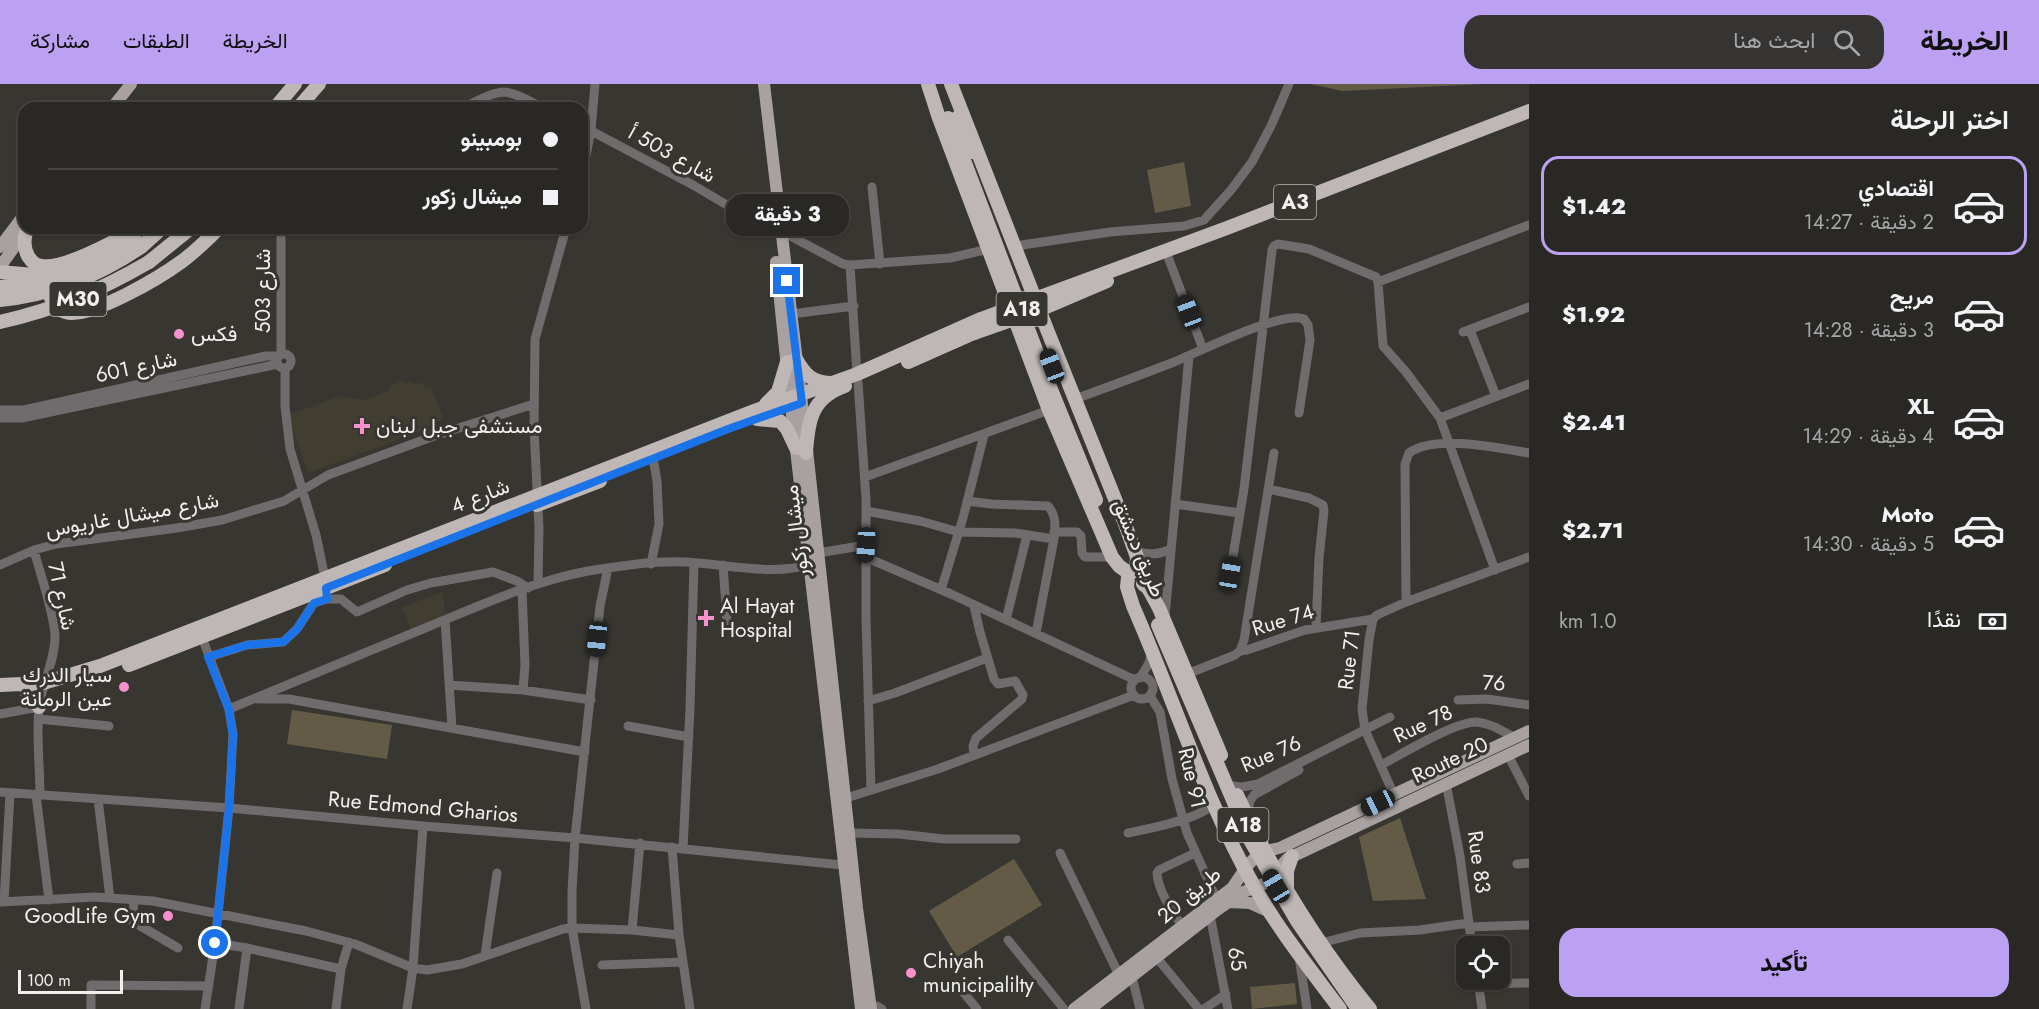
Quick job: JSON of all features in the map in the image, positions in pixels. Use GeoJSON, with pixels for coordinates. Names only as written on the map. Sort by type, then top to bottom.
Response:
{"type":"FeatureCollection","features":[{"type":"Feature","properties":{"kind":"highway"},"geometry":{"type":"LineString","coordinates":[[280,102],[295,84]]}},
{"type":"Feature","properties":{"kind":"highway"},"geometry":{"type":"LineString","coordinates":[[928,84],[1049,410],[1112,557],[1119,566],[1133,576]]}},
{"type":"Feature","properties":{"kind":"highway","name":"طريق دمشق"},"geometry":{"type":"LineString","coordinates":[[933,84],[953,118]]}},
{"type":"Feature","properties":{"kind":"highway","name":"طريق دمشق"},"geometry":{"type":"LineString","coordinates":[[944,84],[953,118],[1059,384],[1101,499],[1133,576],[1158,624],[1250,840],[1297,921],[1358,1009]]}},
{"type":"Feature","properties":{"kind":"highway"},"geometry":{"type":"LineString","coordinates":[[951,84],[1134,549],[1137,562],[1133,576],[1126,583],[1130,598],[1216,809],[1255,888],[1299,955],[1340,1009]]}},
{"type":"Feature","properties":{"kind":"highway"},"geometry":{"type":"LineString","coordinates":[[303,102],[317,86]]}},
{"type":"Feature","properties":{"kind":"highway"},"geometry":{"type":"LineString","coordinates":[[308,102],[317,86]]}},
{"type":"Feature","properties":{"kind":"highway","name":"A3"},"geometry":{"type":"LineString","coordinates":[[833,387],[978,324],[1012,314],[1528,116]]}},
{"type":"Feature","properties":{"kind":"highway"},"geometry":{"type":"LineString","coordinates":[[25,234],[25,247],[42,283],[58,309],[71,313],[83,312],[143,286],[183,261],[212,234]]}},
{"type":"Feature","properties":{"kind":"highway"},"geometry":{"type":"LineString","coordinates":[[0,272],[36,270],[61,264],[100,249],[126,234]]}},
{"type":"Feature","properties":{"kind":"highway","name":"M30"},"geometry":{"type":"LineString","coordinates":[[0,287],[37,282],[77,270],[149,234]]}},
{"type":"Feature","properties":{"kind":"highway"},"geometry":{"type":"LineString","coordinates":[[0,300],[37,294],[100,272],[141,247],[155,234]]}},
{"type":"Feature","properties":{"kind":"highway","name":"M30"},"geometry":{"type":"LineString","coordinates":[[0,322],[55,308],[97,290],[149,262],[184,234]]}},
{"type":"Feature","properties":{"kind":"highway","name":"A3"},"geometry":{"type":"LineString","coordinates":[[1062,294],[1168,258],[1201,242]]}},
{"type":"Feature","properties":{"kind":"highway"},"geometry":{"type":"LineString","coordinates":[[100,249],[103,264],[113,276],[131,284],[143,286]]}},
{"type":"Feature","properties":{"kind":"highway"},"geometry":{"type":"LineString","coordinates":[[996,269],[1002,276],[1010,278],[1017,272],[1020,261]]}},
{"type":"Feature","properties":{"kind":"highway"},"geometry":{"type":"LineString","coordinates":[[1028,282],[1043,290],[1062,294],[1049,314],[1047,322],[1050,338]]}},
{"type":"Feature","properties":{"kind":"highway"},"geometry":{"type":"LineString","coordinates":[[978,324],[998,306],[1001,300],[1002,285]]}},
{"type":"Feature","properties":{"kind":"highway"},"geometry":{"type":"LineString","coordinates":[[978,324],[1010,329],[1018,336],[1026,349]]}},
{"type":"Feature","properties":{"kind":"highway"},"geometry":{"type":"LineString","coordinates":[[1026,349],[1029,339],[1037,334],[1050,338]]}},
{"type":"Feature","properties":{"kind":"highway"},"geometry":{"type":"LineString","coordinates":[[756,415],[778,392],[791,360],[810,379],[833,387],[811,414],[801,451]]}},
{"type":"Feature","properties":{"kind":"highway","name":"شارع 4"},"geometry":{"type":"LineString","coordinates":[[0,694],[27,693],[326,589],[537,500],[833,387]]}},
{"type":"Feature","properties":{"kind":"highway"},"geometry":{"type":"LineString","coordinates":[[756,415],[780,421],[801,451]]}},
{"type":"Feature","properties":{"kind":"highway"},"geometry":{"type":"LineString","coordinates":[[1158,624],[1187,674],[1233,786],[1277,872],[1321,943],[1370,1009]]}},
{"type":"Feature","properties":{"kind":"highway","name":"طريق دمشق"},"geometry":{"type":"LineString","coordinates":[[1158,624],[1222,801],[1246,851],[1287,922],[1347,1009]]}},
{"type":"Feature","properties":{"kind":"highway","name":"شارع 4"},"geometry":{"type":"LineString","coordinates":[[0,685],[44,687]]}},
{"type":"Feature","properties":{"kind":"highway"},"geometry":{"type":"LineString","coordinates":[[27,693],[39,713]]}},
{"type":"Feature","properties":{"kind":"highway"},"geometry":{"type":"LineString","coordinates":[[1287,888],[1287,871],[1292,856]]}},
{"type":"Feature","properties":{"kind":"main road"},"geometry":{"type":"LineString","coordinates":[[117,102],[131,84]]}},
{"type":"Feature","properties":{"kind":"main road"},"geometry":{"type":"LineString","coordinates":[[127,102],[141,84]]}},
{"type":"Feature","properties":{"kind":"main road","name":"ميشال زكور"},"geometry":{"type":"LineString","coordinates":[[757,84],[770,198],[791,314],[791,360]]}},
{"type":"Feature","properties":{"kind":"main road","name":"ميشال زكور"},"geometry":{"type":"LineString","coordinates":[[764,84],[777,232],[801,451],[809,564],[846,864],[861,1009]]}},
{"type":"Feature","properties":{"kind":"main road"},"geometry":{"type":"LineString","coordinates":[[0,247],[18,231]]}},
{"type":"Feature","properties":{"kind":"main road"},"geometry":{"type":"LineString","coordinates":[[0,267],[20,234]]}},
{"type":"Feature","properties":{"kind":"main road","name":"ميشال زكور"},"geometry":{"type":"LineString","coordinates":[[801,451],[818,553],[850,833],[846,864]]}},
{"type":"Feature","properties":{"kind":"main road","name":"طريق 20"},"geometry":{"type":"LineString","coordinates":[[1074,1009],[1125,976],[1182,926],[1238,889],[1245,869],[1266,851],[1282,848],[1529,731]]}},
{"type":"Feature","properties":{"kind":"main road","name":"Route 20"},"geometry":{"type":"LineString","coordinates":[[1238,889],[1255,888],[1268,882],[1283,863],[1292,856],[1529,745]]}},
{"type":"Feature","properties":{"kind":"main road"},"geometry":{"type":"LineString","coordinates":[[846,864],[861,893],[877,1008]]}},
{"type":"Feature","properties":{"kind":"main road"},"geometry":{"type":"LineString","coordinates":[[846,864],[840,874],[839,889],[854,1009]]}},
{"type":"Feature","properties":{"kind":"main road"},"geometry":{"type":"LineString","coordinates":[[1090,1009],[1125,976],[1157,958],[1210,915],[1223,901],[1250,903],[1270,912]]}},
{"type":"Feature","properties":{"kind":"street"},"geometry":{"type":"LineString","coordinates":[[588,118],[595,84]]}},
{"type":"Feature","properties":{"kind":"street"},"geometry":{"type":"LineString","coordinates":[[1015,246],[1104,232],[1198,223],[1208,216],[1252,162],[1289,84]]}},
{"type":"Feature","properties":{"kind":"street"},"geometry":{"type":"LineString","coordinates":[[475,102],[504,92],[530,102]]}},
{"type":"Feature","properties":{"kind":"street","name":"شارع 503 أ"},"geometry":{"type":"LineString","coordinates":[[588,129],[744,215],[850,266]]}},
{"type":"Feature","properties":{"kind":"street"},"geometry":{"type":"LineString","coordinates":[[872,187],[880,264]]}},
{"type":"Feature","properties":{"kind":"street"},"geometry":{"type":"LineString","coordinates":[[744,215],[753,217],[760,215],[767,208],[770,198]]}},
{"type":"Feature","properties":{"kind":"street"},"geometry":{"type":"LineString","coordinates":[[1198,223],[1201,242]]}},
{"type":"Feature","properties":{"kind":"street"},"geometry":{"type":"LineString","coordinates":[[1378,282],[1529,225]]}},
{"type":"Feature","properties":{"kind":"street","name":"شارع 503"},"geometry":{"type":"LineString","coordinates":[[283,234],[282,359],[288,434],[294,467],[303,489]]}},
{"type":"Feature","properties":{"kind":"street"},"geometry":{"type":"LineString","coordinates":[[538,584],[534,355],[537,329],[564,234]]}},
{"type":"Feature","properties":{"kind":"street"},"geometry":{"type":"LineString","coordinates":[[1230,574],[1240,513],[1272,250],[1275,245],[1309,249],[1376,277],[1383,346],[1406,372],[1440,418],[1495,570]]}},
{"type":"Feature","properties":{"kind":"street"},"geometry":{"type":"LineString","coordinates":[[871,790],[865,477],[850,266],[961,257],[989,249]]}},
{"type":"Feature","properties":{"kind":"street"},"geometry":{"type":"LineString","coordinates":[[1168,258],[1203,349]]}},
{"type":"Feature","properties":{"kind":"street"},"geometry":{"type":"LineString","coordinates":[[791,314],[854,306]]}},
{"type":"Feature","properties":{"kind":"street"},"geometry":{"type":"LineString","coordinates":[[1496,396],[1467,331],[1529,307]]}},
{"type":"Feature","properties":{"kind":"street"},"geometry":{"type":"LineString","coordinates":[[1075,399],[1262,326],[1295,316],[1304,319],[1308,325],[1310,340],[1299,413]]}},
{"type":"Feature","properties":{"kind":"street","name":"شارع 601"},"geometry":{"type":"LineString","coordinates":[[0,410],[24,410],[266,356],[282,359]]}},
{"type":"Feature","properties":{"kind":"street"},"geometry":{"type":"LineString","coordinates":[[1158,624],[1170,550],[1189,356]]}},
{"type":"Feature","properties":{"kind":"street","name":"شارع 601"},"geometry":{"type":"LineString","coordinates":[[0,418],[22,418],[282,359]]}},
{"type":"Feature","properties":{"kind":"street"},"geometry":{"type":"LineString","coordinates":[[1440,418],[1529,384]]}},
{"type":"Feature","properties":{"kind":"street","name":"شارع ميشال غاريوس"},"geometry":{"type":"LineString","coordinates":[[0,565],[34,550],[61,543],[204,524],[279,503],[328,475],[419,441],[534,404]]}},
{"type":"Feature","properties":{"kind":"street"},"geometry":{"type":"LineString","coordinates":[[865,477],[1049,410]]}},
{"type":"Feature","properties":{"kind":"street"},"geometry":{"type":"LineString","coordinates":[[941,590],[959,532],[984,435]]}},
{"type":"Feature","properties":{"kind":"street"},"geometry":{"type":"LineString","coordinates":[[1406,603],[1406,458],[1414,449],[1449,443],[1464,443],[1529,453]]}},
{"type":"Feature","properties":{"kind":"street"},"geometry":{"type":"LineString","coordinates":[[1240,651],[1244,640],[1274,453]]}},
{"type":"Feature","properties":{"kind":"street"},"geometry":{"type":"LineString","coordinates":[[651,564],[659,524],[653,456]]}},
{"type":"Feature","properties":{"kind":"street"},"geometry":{"type":"LineString","coordinates":[[303,489],[316,535],[326,589],[357,612],[407,590],[430,583],[493,572],[517,580],[525,589],[523,690]]}},
{"type":"Feature","properties":{"kind":"street"},"geometry":{"type":"LineString","coordinates":[[1268,489],[1309,498],[1323,505],[1316,627]]}},
{"type":"Feature","properties":{"kind":"street"},"geometry":{"type":"LineString","coordinates":[[967,501],[1048,506],[1055,518],[1054,536],[1036,633]]}},
{"type":"Feature","properties":{"kind":"street"},"geometry":{"type":"LineString","coordinates":[[1175,504],[1240,513]]}},
{"type":"Feature","properties":{"kind":"street"},"geometry":{"type":"LineString","coordinates":[[866,510],[959,532],[1015,532],[1054,536],[1077,532],[1081,536],[1082,553],[1085,557],[1112,557]]}},
{"type":"Feature","properties":{"kind":"street"},"geometry":{"type":"LineString","coordinates":[[1006,620],[1027,535]]}},
{"type":"Feature","properties":{"kind":"street"},"geometry":{"type":"LineString","coordinates":[[818,553],[866,545]]}},
{"type":"Feature","properties":{"kind":"street"},"geometry":{"type":"LineString","coordinates":[[1134,549],[1151,554],[1170,550]]}},
{"type":"Feature","properties":{"kind":"street","name":"شارع 71"},"geometry":{"type":"LineString","coordinates":[[34,550],[55,637],[39,713]]}},
{"type":"Feature","properties":{"kind":"street"},"geometry":{"type":"LineString","coordinates":[[865,557],[1138,679],[1146,678],[1153,687],[1151,694]]}},
{"type":"Feature","properties":{"kind":"street","name":"Rue 71"},"geometry":{"type":"LineString","coordinates":[[1394,795],[1365,730],[1362,709],[1373,620],[1377,615],[1406,603],[1529,557]]}},
{"type":"Feature","properties":{"kind":"street"},"geometry":{"type":"LineString","coordinates":[[229,710],[445,620],[538,584],[577,573],[651,564],[694,563],[788,569],[809,564]]}},
{"type":"Feature","properties":{"kind":"street"},"geometry":{"type":"LineString","coordinates":[[684,848],[694,563]]}},
{"type":"Feature","properties":{"kind":"street"},"geometry":{"type":"LineString","coordinates":[[723,565],[726,621]]}},
{"type":"Feature","properties":{"kind":"street"},"geometry":{"type":"LineString","coordinates":[[586,1009],[572,928],[575,838],[600,606],[608,568]]}},
{"type":"Feature","properties":{"kind":"street"},"geometry":{"type":"LineString","coordinates":[[208,657],[247,645],[283,642],[297,629],[326,589]]}},
{"type":"Feature","properties":{"kind":"street"},"geometry":{"type":"LineString","coordinates":[[974,606],[987,658],[996,682],[1002,684],[1015,681],[1023,693],[1023,697],[976,738],[973,746],[974,755]]}},
{"type":"Feature","properties":{"kind":"street"},"geometry":{"type":"LineString","coordinates":[[445,620],[452,728]]}},
{"type":"Feature","properties":{"kind":"street","name":"Rue 74"},"geometry":{"type":"LineString","coordinates":[[1187,674],[1240,651],[1257,648],[1316,627],[1373,620]]}},
{"type":"Feature","properties":{"kind":"street"},"geometry":{"type":"LineString","coordinates":[[200,632],[229,710],[233,740],[229,808],[215,943],[205,1009]]}},
{"type":"Feature","properties":{"kind":"street"},"geometry":{"type":"LineString","coordinates":[[1134,695],[1132,686],[1149,663],[1152,652]]}},
{"type":"Feature","properties":{"kind":"street"},"geometry":{"type":"LineString","coordinates":[[868,700],[903,690],[987,658]]}},
{"type":"Feature","properties":{"kind":"street"},"geometry":{"type":"LineString","coordinates":[[449,685],[523,690],[591,700]]}},
{"type":"Feature","properties":{"kind":"street"},"geometry":{"type":"LineString","coordinates":[[285,686],[284,694],[289,699]]}},
{"type":"Feature","properties":{"kind":"street"},"geometry":{"type":"LineString","coordinates":[[846,798],[974,755],[1134,695],[1142,699],[1151,694],[1164,697],[1174,705]]}},
{"type":"Feature","properties":{"kind":"street","name":"Rue 91"},"geometry":{"type":"LineString","coordinates":[[1151,694],[1160,712],[1172,779],[1183,819],[1195,853],[1223,901]]}},
{"type":"Feature","properties":{"kind":"street"},"geometry":{"type":"LineString","coordinates":[[253,700],[289,699],[585,752]]}},
{"type":"Feature","properties":{"kind":"street","name":"76"},"geometry":{"type":"LineString","coordinates":[[1458,700],[1487,699],[1529,705]]}},
{"type":"Feature","properties":{"kind":"street"},"geometry":{"type":"LineString","coordinates":[[0,714],[39,713],[109,726]]}},
{"type":"Feature","properties":{"kind":"street"},"geometry":{"type":"LineString","coordinates":[[39,713],[38,795],[49,900]]}},
{"type":"Feature","properties":{"kind":"street","name":"Rue 76"},"geometry":{"type":"LineString","coordinates":[[1247,815],[1250,801],[1266,784],[1322,751],[1390,717]]}},
{"type":"Feature","properties":{"kind":"street","name":"Rue 78"},"geometry":{"type":"LineString","coordinates":[[1381,765],[1437,736],[1470,723],[1495,726],[1515,738]]}},
{"type":"Feature","properties":{"kind":"street"},"geometry":{"type":"LineString","coordinates":[[628,726],[689,737]]}},
{"type":"Feature","properties":{"kind":"street","name":"Rue 76"},"geometry":{"type":"LineString","coordinates":[[1233,786],[1250,787],[1266,784],[1302,768],[1340,747],[1349,739]]}},
{"type":"Feature","properties":{"kind":"street","name":"Rue 76"},"geometry":{"type":"LineString","coordinates":[[1302,768],[1322,751]]}},
{"type":"Feature","properties":{"kind":"street"},"geometry":{"type":"LineString","coordinates":[[1508,755],[1529,796]]}},
{"type":"Feature","properties":{"kind":"street","name":"Rue 83"},"geometry":{"type":"LineString","coordinates":[[1446,783],[1460,856],[1471,936]]}},
{"type":"Feature","properties":{"kind":"street","name":"Rue Edmond Gharios"},"geometry":{"type":"LineString","coordinates":[[0,792],[229,808],[640,843],[846,864]]}},
{"type":"Feature","properties":{"kind":"street"},"geometry":{"type":"LineString","coordinates":[[10,794],[2,902],[110,898],[153,901],[306,931],[349,942],[412,968],[427,970],[446,967],[572,928],[680,934]]}},
{"type":"Feature","properties":{"kind":"street"},"geometry":{"type":"LineString","coordinates":[[98,799],[110,898]]}},
{"type":"Feature","properties":{"kind":"street"},"geometry":{"type":"LineString","coordinates":[[1128,833],[1216,809]]}},
{"type":"Feature","properties":{"kind":"street"},"geometry":{"type":"LineString","coordinates":[[407,1009],[423,826]]}},
{"type":"Feature","properties":{"kind":"street"},"geometry":{"type":"LineString","coordinates":[[850,833],[899,834],[944,839],[1017,839]]}},
{"type":"Feature","properties":{"kind":"street"},"geometry":{"type":"LineString","coordinates":[[632,930],[640,843]]}},
{"type":"Feature","properties":{"kind":"street"},"geometry":{"type":"LineString","coordinates":[[672,847],[690,1009]]}},
{"type":"Feature","properties":{"kind":"street"},"geometry":{"type":"LineString","coordinates":[[1060,853],[1140,1009]]}},
{"type":"Feature","properties":{"kind":"street"},"geometry":{"type":"LineString","coordinates":[[1182,926],[1164,895],[1157,875],[1159,870],[1195,853]]}},
{"type":"Feature","properties":{"kind":"street"},"geometry":{"type":"LineString","coordinates":[[1517,864],[1529,863]]}},
{"type":"Feature","properties":{"kind":"street"},"geometry":{"type":"LineString","coordinates":[[485,955],[497,873]]}},
{"type":"Feature","properties":{"kind":"street"},"geometry":{"type":"LineString","coordinates":[[134,900],[132,921],[178,948]]}},
{"type":"Feature","properties":{"kind":"street","name":"65"},"geometry":{"type":"LineString","coordinates":[[1210,915],[1228,1009]]}},
{"type":"Feature","properties":{"kind":"street"},"geometry":{"type":"LineString","coordinates":[[1321,943],[1360,933],[1469,925],[1529,925]]}},
{"type":"Feature","properties":{"kind":"street"},"geometry":{"type":"LineString","coordinates":[[1008,940],[1064,1009]]}},
{"type":"Feature","properties":{"kind":"street"},"geometry":{"type":"LineString","coordinates":[[336,1009],[341,969],[349,942]]}},
{"type":"Feature","properties":{"kind":"street"},"geometry":{"type":"LineString","coordinates":[[215,943],[341,969]]}},
{"type":"Feature","properties":{"kind":"street"},"geometry":{"type":"LineString","coordinates":[[239,1009],[247,948]]}},
{"type":"Feature","properties":{"kind":"street"},"geometry":{"type":"LineString","coordinates":[[1299,955],[1307,1009]]}},
{"type":"Feature","properties":{"kind":"street"},"geometry":{"type":"LineString","coordinates":[[1157,958],[1201,1009],[1226,994]]}},
{"type":"Feature","properties":{"kind":"street"},"geometry":{"type":"LineString","coordinates":[[602,965],[683,962]]}},
{"type":"Feature","properties":{"kind":"street"},"geometry":{"type":"LineString","coordinates":[[1510,983],[1529,983]]}},
{"type":"Feature","properties":{"kind":"street"},"geometry":{"type":"LineString","coordinates":[[91,1009],[91,985],[208,986]]}},
{"type":"Feature","properties":{"kind":"street"},"geometry":{"type":"LineString","coordinates":[[959,987],[977,1009]]}},
{"type":"Feature","properties":{"kind":"street"},"geometry":{"type":"LineString","coordinates":[[1480,990],[1482,1009]]}},
{"type":"Feature","properties":{"kind":"shaded area"},"geometry":{"type":"Polygon","coordinates":[[[1311,84],[1484,84],[1342,91],[1311,84]]]}},
{"type":"Feature","properties":{"kind":"shaded area"},"geometry":{"type":"Polygon","coordinates":[[[1184,162],[1191,206],[1155,213],[1147,170],[1184,162]]]}},
{"type":"Feature","properties":{"kind":"shaded area","name":"مستشفى جبل لبنان"},"geometry":{"type":"Polygon","coordinates":[[[403,380],[405,384],[412,381],[414,385],[423,382],[425,388],[430,387],[443,415],[443,420],[417,433],[308,473],[288,415],[340,396],[364,400],[390,390],[390,386],[403,380]]]}},
{"type":"Feature","properties":{"kind":"shaded area"},"geometry":{"type":"Polygon","coordinates":[[[443,592],[445,617],[411,630],[402,607],[443,592]]]}},
{"type":"Feature","properties":{"kind":"shaded area"},"geometry":{"type":"Polygon","coordinates":[[[292,710],[392,725],[387,759],[287,744],[292,710]]]}},
{"type":"Feature","properties":{"kind":"shaded area"},"geometry":{"type":"Polygon","coordinates":[[[1400,818],[1426,899],[1373,901],[1359,837],[1400,818]]]}},
{"type":"Feature","properties":{"kind":"shaded area"},"geometry":{"type":"Polygon","coordinates":[[[1014,859],[1042,905],[957,957],[929,911],[1014,859]]]}},
{"type":"Feature","properties":{"kind":"shaded area"},"geometry":{"type":"Polygon","coordinates":[[[1295,983],[1297,1004],[1252,1009],[1250,987],[1295,983]]]}},
{"type":"Feature","properties":{"kind":"place","name":"فكس"},"geometry":{"type":"Point","coordinates":[179,334]}},
{"type":"Feature","properties":{"kind":"place","name":"مستشفى جبل لبنان"},"geometry":{"type":"Point","coordinates":[362,426]}},
{"type":"Feature","properties":{"kind":"place","name":"Al Hayat Hospital"},"geometry":{"type":"Point","coordinates":[706,618]}},
{"type":"Feature","properties":{"kind":"place","name":"سيار الدرك عين الرمانة"},"geometry":{"type":"Point","coordinates":[124,687]}},
{"type":"Feature","properties":{"kind":"place","name":"GoodLife Gym"},"geometry":{"type":"Point","coordinates":[168,916]}},
{"type":"Feature","properties":{"kind":"place","name":"Chiyah municipalilty"},"geometry":{"type":"Point","coordinates":[911,973]}},
{"type":"Feature","properties":{"kind":"route"},"geometry":{"type":"LineString","coordinates":[[215,943],[229,808],[233,735],[229,710],[208,657],[247,645],[283,642],[297,629],[314,603],[327,599],[326,588],[728,429],[802,403],[787,281]]}}]}
